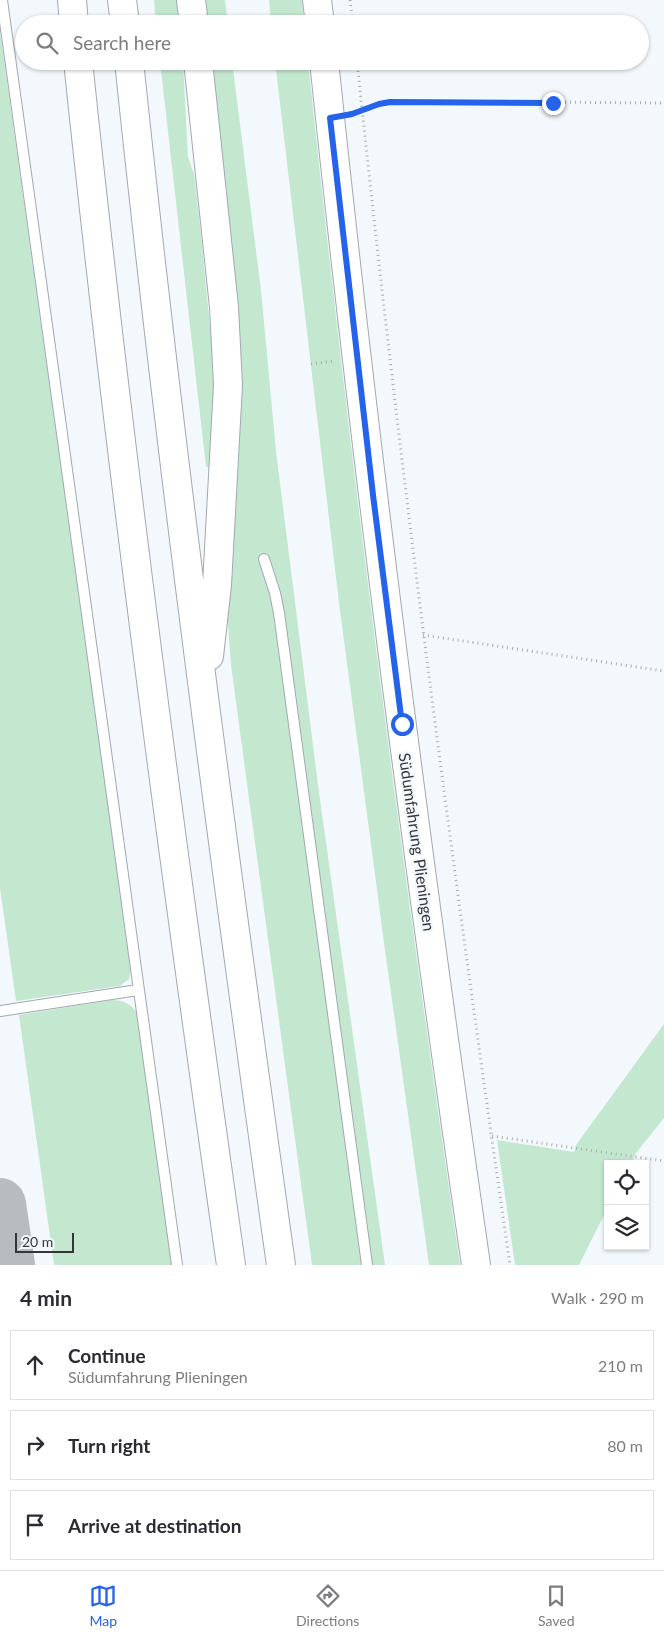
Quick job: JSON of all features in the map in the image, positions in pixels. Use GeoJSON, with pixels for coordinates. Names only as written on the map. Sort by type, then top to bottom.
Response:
{"type":"FeatureCollection","features":[{"type":"Feature","properties":{"kind":"main road"},"geometry":{"type":"LineString","coordinates":[[72,0],[73,15]]}},
{"type":"Feature","properties":{"kind":"main road"},"geometry":{"type":"LineString","coordinates":[[122,0],[124,15]]}},
{"type":"Feature","properties":{"kind":"main road"},"geometry":{"type":"LineString","coordinates":[[191,0],[193,15]]}},
{"type":"Feature","properties":{"kind":"main road"},"geometry":{"type":"LineString","coordinates":[[317,0],[319,15]]}},
{"type":"Feature","properties":{"kind":"main road"},"geometry":{"type":"LineString","coordinates":[[79,70],[104,298],[139,583],[231,1265]]}},
{"type":"Feature","properties":{"kind":"main road"},"geometry":{"type":"LineString","coordinates":[[130,70],[158,332],[204,697],[281,1265]]}},
{"type":"Feature","properties":{"kind":"main road"},"geometry":{"type":"LineString","coordinates":[[199,70],[222,291],[228,385],[216,585],[204,697]]}},
{"type":"Feature","properties":{"kind":"main road","name":"Südumfahrung Plieningen"},"geometry":{"type":"LineString","coordinates":[[325,70],[359,378],[392,650],[476,1265]]}},
{"type":"Feature","properties":{"kind":"lane"},"geometry":{"type":"LineString","coordinates":[[2,0],[138,990],[178,1265]]}},
{"type":"Feature","properties":{"kind":"lane"},"geometry":{"type":"LineString","coordinates":[[264,559],[279,613],[367,1265]]}},
{"type":"Feature","properties":{"kind":"lane"},"geometry":{"type":"LineString","coordinates":[[0,1011],[138,990]]}},
{"type":"Feature","properties":{"kind":"path"},"geometry":{"type":"LineString","coordinates":[[350,0],[352,15]]}},
{"type":"Feature","properties":{"kind":"path"},"geometry":{"type":"LineString","coordinates":[[358,70],[423,635],[461,925],[510,1265]]}},
{"type":"Feature","properties":{"kind":"path"},"geometry":{"type":"LineString","coordinates":[[330,118],[384,103],[404,101],[664,103]]}},
{"type":"Feature","properties":{"kind":"path"},"geometry":{"type":"LineString","coordinates":[[423,635],[664,671]]}},
{"type":"Feature","properties":{"kind":"path"},"geometry":{"type":"LineString","coordinates":[[492,1136],[664,1161]]}},
{"type":"Feature","properties":{"kind":"green space"},"geometry":{"type":"Polygon","coordinates":[[[154,0],[177,0],[178,15],[155,15],[154,0]]]}},
{"type":"Feature","properties":{"kind":"green space"},"geometry":{"type":"Polygon","coordinates":[[[205,0],[225,0],[227,15],[208,15],[205,0]]]}},
{"type":"Feature","properties":{"kind":"green space"},"geometry":{"type":"Polygon","coordinates":[[[269,0],[302,0],[303,15],[270,15],[269,0]]]}},
{"type":"Feature","properties":{"kind":"green space"},"geometry":{"type":"Polygon","coordinates":[[[0,31],[131,968],[129,979],[120,986],[16,1001],[0,888],[0,31]]]}},
{"type":"Feature","properties":{"kind":"green space"},"geometry":{"type":"Polygon","coordinates":[[[161,70],[183,70],[188,157],[194,174],[213,357],[214,402],[212,444],[209,467],[206,467],[161,70]]]}},
{"type":"Feature","properties":{"kind":"green space"},"geometry":{"type":"Polygon","coordinates":[[[208,70],[233,70],[261,290],[276,451],[318,785],[385,1265],[312,1265],[231,665],[226,599],[208,70]]]}},
{"type":"Feature","properties":{"kind":"green space"},"geometry":{"type":"Polygon","coordinates":[[[276,70],[309,70],[359,514],[418,965],[460,1265],[429,1265],[339,603],[276,70]]]}},
{"type":"Feature","properties":{"kind":"green space"},"geometry":{"type":"Polygon","coordinates":[[[112,1000],[127,1003],[138,1014],[173,1265],[54,1265],[19,1015],[112,1000]]]}},
{"type":"Feature","properties":{"kind":"green space"},"geometry":{"type":"Polygon","coordinates":[[[664,1024],[664,1118],[636,1153],[633,1160],[604,1160],[604,1215],[579,1265],[515,1265],[497,1140],[574,1152],[576,1145],[664,1024]]]}},
{"type":"Feature","properties":{"kind":"taxiway"},"geometry":{"type":"LineString","coordinates":[[0,1204],[9,1265]]}},
{"type":"Feature","properties":{"kind":"route"},"geometry":{"type":"LineString","coordinates":[[402,724],[356,358],[330,118],[352,114],[390,102],[553,103]]}}]}
